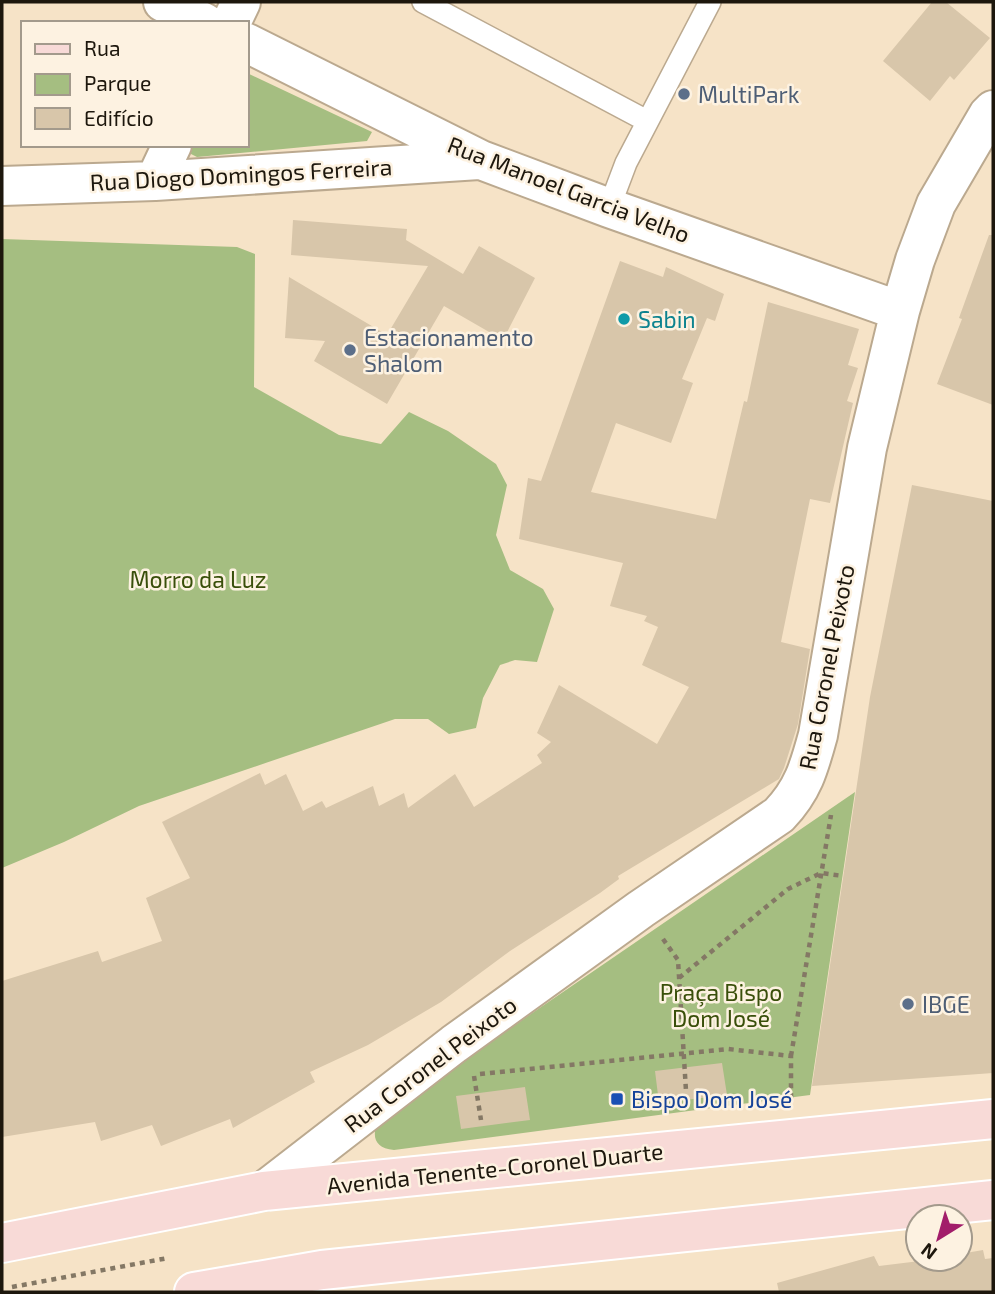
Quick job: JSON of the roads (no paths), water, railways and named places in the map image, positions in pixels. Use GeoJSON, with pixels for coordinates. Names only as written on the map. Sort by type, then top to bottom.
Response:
{"type":"FeatureCollection","features":[{"type":"Feature","properties":{"kind":"main road","name":"Avenida Tenente-Coronel Duarte"},"geometry":{"type":"LineString","coordinates":[[2,1244],[264,1191],[993,1119]]}},
{"type":"Feature","properties":{"kind":"main road"},"geometry":{"type":"LineString","coordinates":[[194,1292],[335,1269],[993,1200]]}},
{"type":"Feature","properties":{"kind":"street"},"geometry":{"type":"LineString","coordinates":[[163,2],[201,21]]}},
{"type":"Feature","properties":{"kind":"street"},"geometry":{"type":"LineString","coordinates":[[232,21],[241,2]]}},
{"type":"Feature","properties":{"kind":"street","name":"Rua Manoel Garcia Velho"},"geometry":{"type":"LineString","coordinates":[[248,44],[481,160],[900,311]]}},
{"type":"Feature","properties":{"kind":"street","name":"Rua Coronel Peixoto"},"geometry":{"type":"LineString","coordinates":[[264,1191],[454,1044],[641,909],[779,815],[796,797],[808,772],[818,735],[867,448],[900,311],[936,204],[993,110]]}},
{"type":"Feature","properties":{"kind":"street"},"geometry":{"type":"LineString","coordinates":[[155,181],[171,147]]}},
{"type":"Feature","properties":{"kind":"street","name":"Rua Diogo Domingos Ferreira"},"geometry":{"type":"LineString","coordinates":[[2,186],[155,181],[481,160]]}},
{"type":"Feature","properties":{"kind":"lane"},"geometry":{"type":"LineString","coordinates":[[423,2],[647,121]]}},
{"type":"Feature","properties":{"kind":"lane"},"geometry":{"type":"LineString","coordinates":[[608,208],[626,163],[710,2]]}},
{"type":"Feature","properties":{"kind":"place","name":"MultiPark"},"geometry":{"type":"Point","coordinates":[684,94]}},
{"type":"Feature","properties":{"kind":"place","name":"Sabin"},"geometry":{"type":"Point","coordinates":[624,319]}},
{"type":"Feature","properties":{"kind":"place","name":"Estacionamento Shalom"},"geometry":{"type":"Point","coordinates":[350,350]}},
{"type":"Feature","properties":{"kind":"place","name":"IBGE"},"geometry":{"type":"Point","coordinates":[908,1004]}},
{"type":"Feature","properties":{"kind":"place","name":"Bispo Dom José"},"geometry":{"type":"Point","coordinates":[617,1099]}},
{"type":"Feature","properties":{"kind":"park label","name":"Morro da Luz"},"geometry":{"type":"Point","coordinates":[198,579]}},
{"type":"Feature","properties":{"kind":"park label","name":"Praça Bispo Dom José"},"geometry":{"type":"Point","coordinates":[721,1005]}}]}
